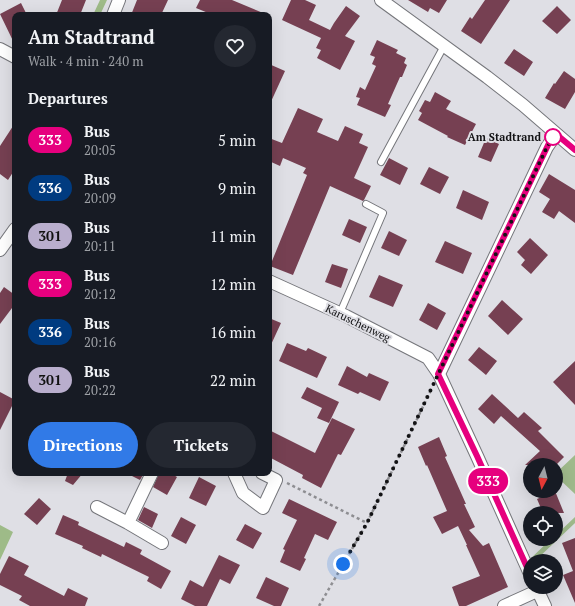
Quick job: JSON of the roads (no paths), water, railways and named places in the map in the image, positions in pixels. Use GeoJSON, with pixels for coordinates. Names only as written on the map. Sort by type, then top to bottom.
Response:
{"type":"FeatureCollection","features":[{"type":"Feature","properties":{"kind":"street"},"geometry":{"type":"LineString","coordinates":[[114,12],[119,0]]}},
{"type":"Feature","properties":{"kind":"street"},"geometry":{"type":"LineString","coordinates":[[381,0],[487,77],[575,150]]}},
{"type":"Feature","properties":{"kind":"street"},"geometry":{"type":"LineString","coordinates":[[0,49],[12,55]]}},
{"type":"Feature","properties":{"kind":"street"},"geometry":{"type":"LineString","coordinates":[[438,374],[547,147],[556,134]]}},
{"type":"Feature","properties":{"kind":"street"},"geometry":{"type":"LineString","coordinates":[[0,250],[12,233]]}},
{"type":"Feature","properties":{"kind":"street","name":"Karuschenweg"},"geometry":{"type":"LineString","coordinates":[[272,282],[340,313],[428,358],[438,374],[477,456],[523,558]]}},
{"type":"Feature","properties":{"kind":"street"},"geometry":{"type":"LineString","coordinates":[[128,523],[151,476]]}},
{"type":"Feature","properties":{"kind":"street"},"geometry":{"type":"LineString","coordinates":[[235,476],[243,493],[263,508],[276,480],[268,476]]}},
{"type":"Feature","properties":{"kind":"street"},"geometry":{"type":"LineString","coordinates":[[97,508],[128,523],[162,543]]}},
{"type":"Feature","properties":{"kind":"street"},"geometry":{"type":"LineString","coordinates":[[504,606],[527,594]]}},
{"type":"Feature","properties":{"kind":"street"},"geometry":{"type":"LineString","coordinates":[[539,594],[545,606]]}},
{"type":"Feature","properties":{"kind":"lane"},"geometry":{"type":"LineString","coordinates":[[381,162],[444,46]]}},
{"type":"Feature","properties":{"kind":"lane"},"geometry":{"type":"LineString","coordinates":[[340,313],[383,213],[366,204]]}},
{"type":"Feature","properties":{"kind":"place","name":"Am Stadtrand"},"geometry":{"type":"Point","coordinates":[553,137]}}]}
